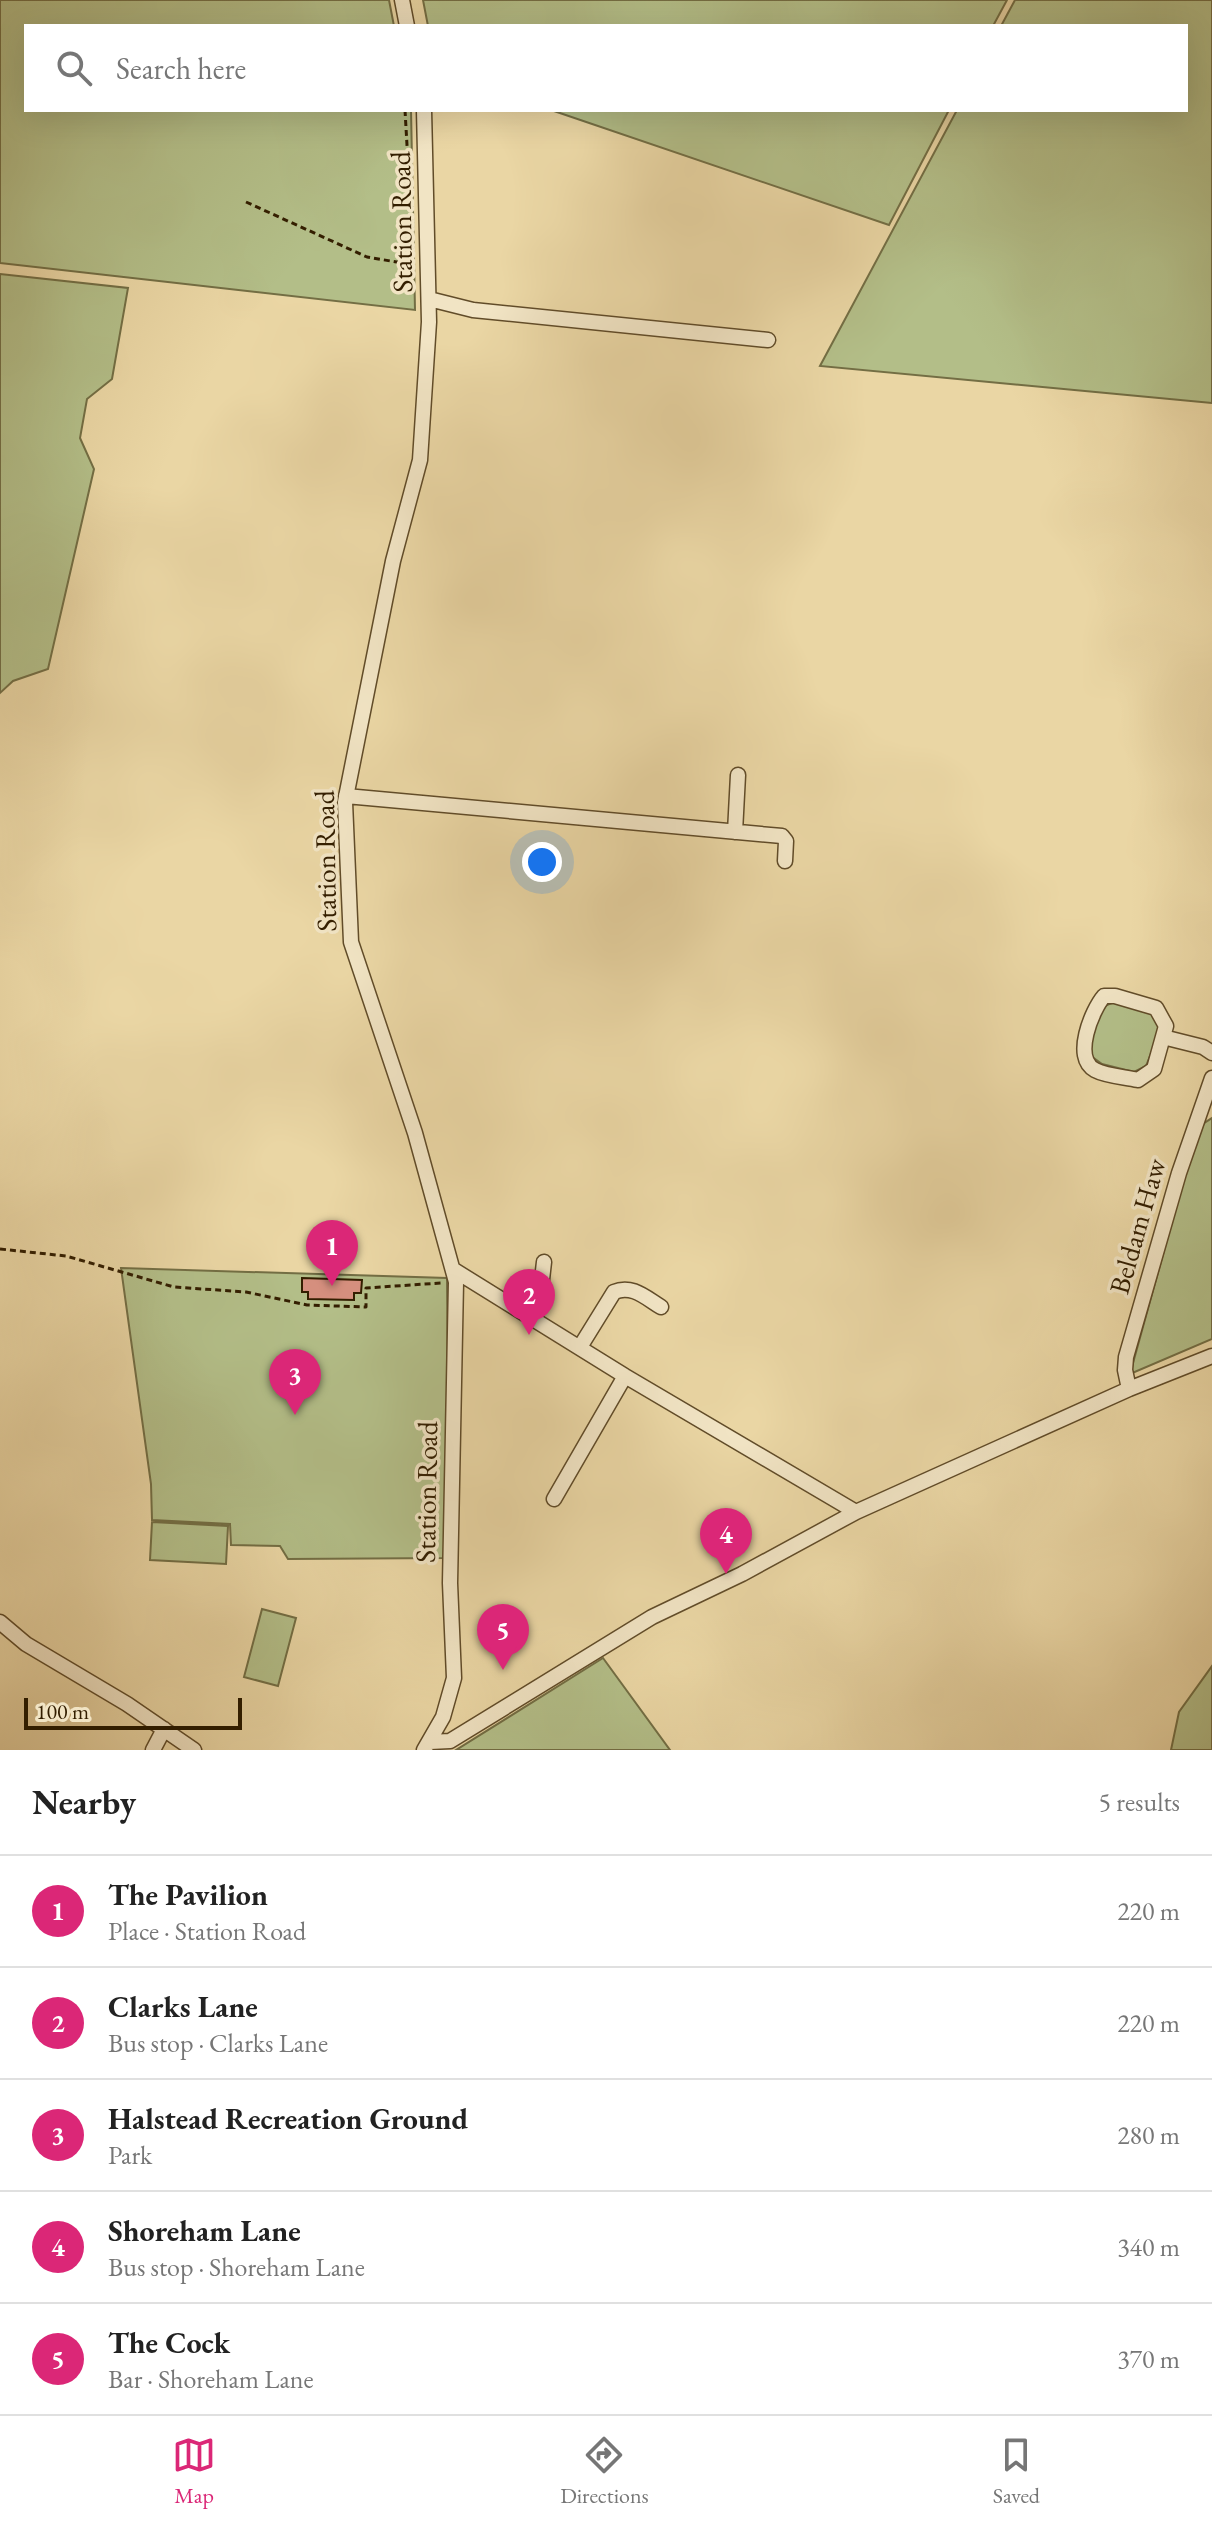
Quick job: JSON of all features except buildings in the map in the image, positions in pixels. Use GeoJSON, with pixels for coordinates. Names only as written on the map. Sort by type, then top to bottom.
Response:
{"type":"FeatureCollection","features":[{"type":"Feature","properties":{"kind":"street"},"geometry":{"type":"LineString","coordinates":[[402,0],[407,24]]}},
{"type":"Feature","properties":{"kind":"street","name":"Station Road"},"geometry":{"type":"LineString","coordinates":[[424,112],[429,299],[420,460],[393,561],[346,796],[351,942],[415,1133],[455,1276],[450,1583],[454,1678],[448,1704],[427,1746]]}},
{"type":"Feature","properties":{"kind":"street"},"geometry":{"type":"LineString","coordinates":[[429,299],[488,312],[768,340]]}},
{"type":"Feature","properties":{"kind":"street"},"geometry":{"type":"LineString","coordinates":[[735,832],[738,775]]}},
{"type":"Feature","properties":{"kind":"street"},"geometry":{"type":"LineString","coordinates":[[346,796],[782,836],[786,841],[785,861]]}},
{"type":"Feature","properties":{"kind":"street"},"geometry":{"type":"LineString","coordinates":[[1104,996],[1115,996],[1156,1008],[1166,1026],[1163,1037],[1154,1069],[1138,1080],[1093,1069],[1084,1059],[1083,1046],[1096,1006],[1104,996]]}},
{"type":"Feature","properties":{"kind":"street"},"geometry":{"type":"LineString","coordinates":[[1163,1037],[1203,1047],[1212,1053]]}},
{"type":"Feature","properties":{"kind":"street","name":"Beldam Haw"},"geometry":{"type":"LineString","coordinates":[[1129,1389],[1126,1357],[1179,1173],[1212,1078]]}},
{"type":"Feature","properties":{"kind":"street"},"geometry":{"type":"LineString","coordinates":[[534,1318],[544,1262]]}},
{"type":"Feature","properties":{"kind":"street"},"geometry":{"type":"LineString","coordinates":[[455,1276],[534,1318],[625,1376],[856,1512]]}},
{"type":"Feature","properties":{"kind":"street"},"geometry":{"type":"LineString","coordinates":[[580,1347],[614,1292],[619,1289],[632,1289],[661,1307]]}},
{"type":"Feature","properties":{"kind":"street"},"geometry":{"type":"LineString","coordinates":[[427,1746],[450,1741],[652,1617],[742,1574],[856,1512],[1129,1389],[1212,1356]]}},
{"type":"Feature","properties":{"kind":"street"},"geometry":{"type":"LineString","coordinates":[[554,1499],[625,1376]]}},
{"type":"Feature","properties":{"kind":"street"},"geometry":{"type":"LineString","coordinates":[[0,1622],[26,1644],[127,1704],[194,1750]]}},
{"type":"Feature","properties":{"kind":"street"},"geometry":{"type":"LineString","coordinates":[[153,1750],[164,1729]]}},
{"type":"Feature","properties":{"kind":"path"},"geometry":{"type":"LineString","coordinates":[[405,112],[411,205]]}},
{"type":"Feature","properties":{"kind":"path"},"geometry":{"type":"LineString","coordinates":[[246,202],[367,257],[415,265]]}},
{"type":"Feature","properties":{"kind":"path"},"geometry":{"type":"LineString","coordinates":[[0,1249],[66,1256],[174,1287],[246,1292],[307,1305],[366,1307],[366,1288],[455,1276]]}},
{"type":"Feature","properties":{"kind":"green space"},"geometry":{"type":"Polygon","coordinates":[[[0,0],[389,0],[394,24],[24,24],[24,112],[411,112],[415,310],[0,263],[0,0]]]}},
{"type":"Feature","properties":{"kind":"green space"},"geometry":{"type":"Polygon","coordinates":[[[423,0],[1007,0],[994,24],[428,24],[423,0]]]}},
{"type":"Feature","properties":{"kind":"green space"},"geometry":{"type":"Polygon","coordinates":[[[1015,0],[1212,0],[1212,403],[820,366],[956,112],[1188,112],[1188,24],[1002,24],[1015,0]]]}},
{"type":"Feature","properties":{"kind":"green space"},"geometry":{"type":"Polygon","coordinates":[[[557,112],[948,112],[889,225],[557,112]]]}},
{"type":"Feature","properties":{"kind":"green space"},"geometry":{"type":"Polygon","coordinates":[[[0,274],[128,288],[112,379],[87,399],[80,438],[94,469],[48,669],[13,681],[0,693],[0,274]]]}},
{"type":"Feature","properties":{"kind":"green space"},"geometry":{"type":"Polygon","coordinates":[[[1115,1002],[1151,1011],[1161,1028],[1146,1066],[1134,1072],[1102,1064],[1091,1056],[1099,1012],[1115,1002]]]}},
{"type":"Feature","properties":{"kind":"green space"},"geometry":{"type":"Polygon","coordinates":[[[1212,1118],[1212,1339],[1130,1374],[1198,1127],[1212,1118]]]}},
{"type":"Feature","properties":{"kind":"green space"},"geometry":{"type":"Polygon","coordinates":[[[121,1268],[447,1278],[449,1558],[288,1559],[280,1546],[231,1545],[230,1524],[152,1520],[151,1484],[121,1268]]]}},
{"type":"Feature","properties":{"kind":"green space"},"geometry":{"type":"Polygon","coordinates":[[[152,1522],[228,1526],[226,1564],[150,1560],[152,1522]]]}},
{"type":"Feature","properties":{"kind":"green space"},"geometry":{"type":"Polygon","coordinates":[[[262,1609],[296,1618],[278,1686],[244,1677],[262,1609]]]}},
{"type":"Feature","properties":{"kind":"green space"},"geometry":{"type":"Polygon","coordinates":[[[603,1658],[670,1750],[456,1750],[603,1658]]]}},
{"type":"Feature","properties":{"kind":"green space"},"geometry":{"type":"Polygon","coordinates":[[[1212,1666],[1212,1750],[1171,1750],[1179,1712],[1212,1666]]]}},
{"type":"Feature","properties":{"kind":"place","name":"The Pavilion"},"geometry":{"type":"Point","coordinates":[332,1286]}},
{"type":"Feature","properties":{"kind":"place","name":"Clarks Lane"},"geometry":{"type":"Point","coordinates":[529,1335]}},
{"type":"Feature","properties":{"kind":"place","name":"Halstead Recreation Ground"},"geometry":{"type":"Point","coordinates":[295,1415]}},
{"type":"Feature","properties":{"kind":"place","name":"Shoreham Lane"},"geometry":{"type":"Point","coordinates":[726,1574]}},
{"type":"Feature","properties":{"kind":"place","name":"The Cock"},"geometry":{"type":"Point","coordinates":[503,1670]}}]}
